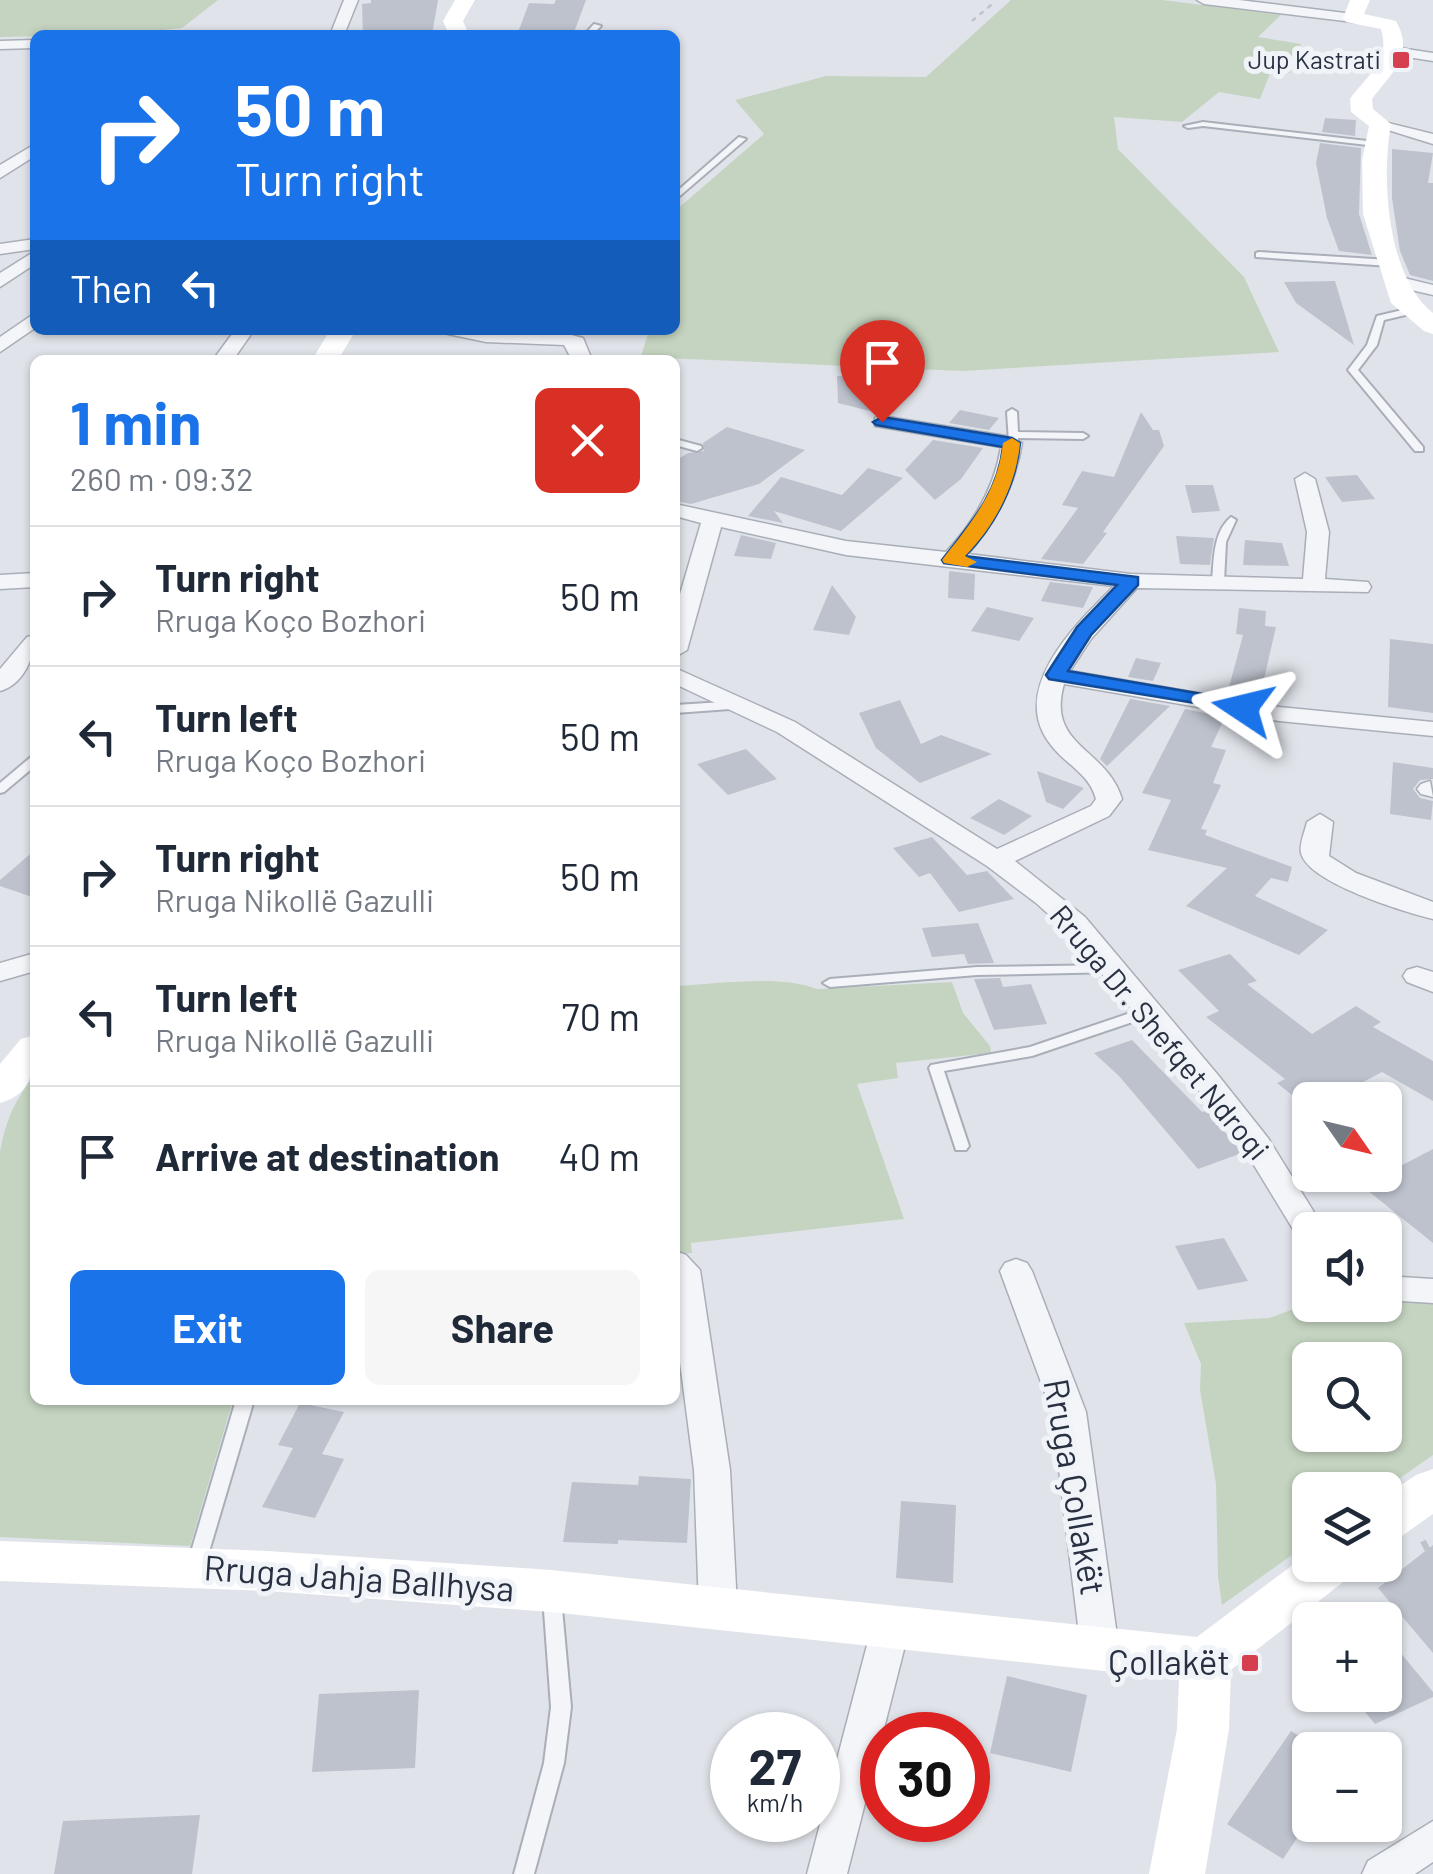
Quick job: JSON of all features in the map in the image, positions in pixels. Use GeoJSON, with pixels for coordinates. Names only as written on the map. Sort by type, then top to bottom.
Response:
{"type":"FeatureCollection","features":[{"type":"Feature","properties":{"kind":"main road"},"geometry":{"type":"LineString","coordinates":[[456,30],[452,21],[465,0]]}},
{"type":"Feature","properties":{"kind":"main road"},"geometry":{"type":"LineString","coordinates":[[1356,9],[1389,25],[1393,51],[1386,75],[1361,96],[1362,112],[1377,133],[1372,172],[1375,214],[1393,272],[1411,312],[1433,326]]}},
{"type":"Feature","properties":{"kind":"main road"},"geometry":{"type":"LineString","coordinates":[[0,1090],[30,1054]]}},
{"type":"Feature","properties":{"kind":"main road"},"geometry":{"type":"LineString","coordinates":[[1403,1530],[1433,1488]]}},
{"type":"Feature","properties":{"kind":"main road","name":"Rruga Jahja Ballhysa"},"geometry":{"type":"LineString","coordinates":[[0,1561],[196,1568],[551,1591],[1206,1660]]}},
{"type":"Feature","properties":{"kind":"main road"},"geometry":{"type":"LineString","coordinates":[[1177,1874],[1203,1728],[1206,1660],[1306,1582]]}},
{"type":"Feature","properties":{"kind":"street"},"geometry":{"type":"LineString","coordinates":[[339,30],[351,0]]}},
{"type":"Feature","properties":{"kind":"street"},"geometry":{"type":"LineString","coordinates":[[1204,0],[1356,9]]}},
{"type":"Feature","properties":{"kind":"street"},"geometry":{"type":"LineString","coordinates":[[0,45],[30,44]]}},
{"type":"Feature","properties":{"kind":"street"},"geometry":{"type":"LineString","coordinates":[[1393,51],[1433,57]]}},
{"type":"Feature","properties":{"kind":"street"},"geometry":{"type":"LineString","coordinates":[[1377,133],[1433,139]]}},
{"type":"Feature","properties":{"kind":"street"},"geometry":{"type":"LineString","coordinates":[[0,173],[30,152]]}},
{"type":"Feature","properties":{"kind":"street"},"geometry":{"type":"LineString","coordinates":[[0,249],[30,234]]}},
{"type":"Feature","properties":{"kind":"street"},"geometry":{"type":"LineString","coordinates":[[0,282],[30,260]]}},
{"type":"Feature","properties":{"kind":"street"},"geometry":{"type":"LineString","coordinates":[[1393,272],[1433,290]]}},
{"type":"Feature","properties":{"kind":"street"},"geometry":{"type":"LineString","coordinates":[[0,346],[30,323]]}},
{"type":"Feature","properties":{"kind":"street"},"geometry":{"type":"LineString","coordinates":[[481,335],[528,335]]}},
{"type":"Feature","properties":{"kind":"street"},"geometry":{"type":"LineString","coordinates":[[882,422],[1014,439],[1009,471],[996,500],[951,560]]}},
{"type":"Feature","properties":{"kind":"street"},"geometry":{"type":"LineString","coordinates":[[1305,480],[1318,512],[1320,534],[1312,585]]}},
{"type":"Feature","properties":{"kind":"street"},"geometry":{"type":"LineString","coordinates":[[680,511],[846,548],[1132,581],[1360,587]]}},
{"type":"Feature","properties":{"kind":"street"},"geometry":{"type":"LineString","coordinates":[[680,633],[713,519]]}},
{"type":"Feature","properties":{"kind":"street"},"geometry":{"type":"LineString","coordinates":[[0,582],[30,580]]}},
{"type":"Feature","properties":{"kind":"street"},"geometry":{"type":"LineString","coordinates":[[996,860],[1100,810],[1109,799],[1106,784],[1056,738],[1048,713],[1048,690],[1084,631],[1132,581]]}},
{"type":"Feature","properties":{"kind":"street"},"geometry":{"type":"LineString","coordinates":[[0,684],[30,648]]}},
{"type":"Feature","properties":{"kind":"street"},"geometry":{"type":"LineString","coordinates":[[1056,675],[1279,714],[1433,729]]}},
{"type":"Feature","properties":{"kind":"street","name":"Rruga Dr. Shefqet Ndroqi"},"geometry":{"type":"LineString","coordinates":[[680,677],[786,726],[996,860],[1075,923],[1257,1146],[1298,1212]]}},
{"type":"Feature","properties":{"kind":"street"},"geometry":{"type":"LineString","coordinates":[[1320,822],[1314,853],[1317,862],[1339,875],[1433,911]]}},
{"type":"Feature","properties":{"kind":"street"},"geometry":{"type":"LineString","coordinates":[[0,972],[30,963]]}},
{"type":"Feature","properties":{"kind":"street"},"geometry":{"type":"LineString","coordinates":[[680,1267],[684,1270],[704,1400],[718,1608]]}},
{"type":"Feature","properties":{"kind":"street","name":"Rruga Çollakët"},"geometry":{"type":"LineString","coordinates":[[1016,1271],[1050,1352],[1069,1412],[1100,1650]]}},
{"type":"Feature","properties":{"kind":"street"},"geometry":{"type":"LineString","coordinates":[[1402,1289],[1433,1291]]}},
{"type":"Feature","properties":{"kind":"street"},"geometry":{"type":"LineString","coordinates":[[828,1874],[891,1626]]}},
{"type":"Feature","properties":{"kind":"street"},"geometry":{"type":"LineString","coordinates":[[1382,1874],[1433,1839]]}},
{"type":"Feature","properties":{"kind":"lane"},"geometry":{"type":"LineString","coordinates":[[593,30],[597,26]]}},
{"type":"Feature","properties":{"kind":"lane"},"geometry":{"type":"LineString","coordinates":[[1188,126],[1377,133]]}},
{"type":"Feature","properties":{"kind":"lane"},"geometry":{"type":"LineString","coordinates":[[680,193],[742,140]]}},
{"type":"Feature","properties":{"kind":"lane"},"geometry":{"type":"LineString","coordinates":[[1259,255],[1393,272]]}},
{"type":"Feature","properties":{"kind":"lane"},"geometry":{"type":"LineString","coordinates":[[1411,312],[1380,318],[1372,345],[1353,370],[1419,449]]}},
{"type":"Feature","properties":{"kind":"lane"},"geometry":{"type":"LineString","coordinates":[[1012,412],[1014,439],[1082,436]]}},
{"type":"Feature","properties":{"kind":"lane"},"geometry":{"type":"LineString","coordinates":[[680,443],[697,448]]}},
{"type":"Feature","properties":{"kind":"lane"},"geometry":{"type":"LineString","coordinates":[[1218,582],[1221,542],[1231,520]]}},
{"type":"Feature","properties":{"kind":"lane"},"geometry":{"type":"LineString","coordinates":[[680,708],[740,705]]}},
{"type":"Feature","properties":{"kind":"lane"},"geometry":{"type":"LineString","coordinates":[[0,789],[30,764]]}},
{"type":"Feature","properties":{"kind":"lane"},"geometry":{"type":"LineString","coordinates":[[830,983],[978,971],[1113,969]]}},
{"type":"Feature","properties":{"kind":"lane"},"geometry":{"type":"LineString","coordinates":[[961,1146],[936,1068],[1032,1051],[1148,1012]]}},
{"type":"Feature","properties":{"kind":"lane"},"geometry":{"type":"LineString","coordinates":[[196,1568],[244,1405]]}},
{"type":"Feature","properties":{"kind":"lane"},"geometry":{"type":"LineString","coordinates":[[524,1874],[554,1763],[562,1707],[551,1591]]}},
{"type":"Feature","properties":{"kind":"path"},"geometry":{"type":"LineString","coordinates":[[972,21],[990,5],[990,0]]}},
{"type":"Feature","properties":{"kind":"path"},"geometry":{"type":"LineString","coordinates":[[1403,1530],[1429,1553]]}},
{"type":"Feature","properties":{"kind":"green space"},"geometry":{"type":"Polygon","coordinates":[[[0,0],[218,0],[182,28],[30,30],[30,36],[0,37],[0,0]]]}},
{"type":"Feature","properties":{"kind":"green space"},"geometry":{"type":"Polygon","coordinates":[[[1011,0],[1162,0],[1281,15],[1258,37],[1301,44],[1290,73],[1271,71],[1260,99],[1219,92],[1182,122],[1114,117],[1118,149],[1244,277],[1279,352],[962,371],[642,355],[648,335],[680,335],[680,207],[764,134],[735,100],[826,76],[926,77],[1011,0]]]}},
{"type":"Feature","properties":{"kind":"green space"},"geometry":{"type":"Polygon","coordinates":[[[767,981],[817,989],[952,982],[963,1013],[990,1046],[991,1053],[896,1063],[898,1078],[857,1084],[904,1219],[691,1243],[692,1253],[680,1253],[680,986],[767,981]]]}},
{"type":"Feature","properties":{"kind":"green space"},"geometry":{"type":"Polygon","coordinates":[[[30,1082],[30,1405],[232,1405],[190,1546],[0,1537],[0,1152],[12,1111],[30,1082]]]}},
{"type":"Feature","properties":{"kind":"green space"},"geometry":{"type":"Polygon","coordinates":[[[1402,1297],[1433,1300],[1433,1455],[1402,1477],[1402,1472],[1292,1472],[1292,1555],[1222,1605],[1216,1484],[1200,1390],[1201,1364],[1184,1323],[1269,1318],[1292,1310],[1292,1322],[1402,1322],[1402,1297]]]}},
{"type":"Feature","properties":{"kind":"building"},"geometry":{"type":"Polygon","coordinates":[[[438,0],[433,30],[363,30],[362,4],[438,0]]]}},
{"type":"Feature","properties":{"kind":"building"},"geometry":{"type":"Polygon","coordinates":[[[556,0],[586,0],[575,30],[519,30],[529,3],[554,4],[556,0]]]}},
{"type":"Feature","properties":{"kind":"building"},"geometry":{"type":"Polygon","coordinates":[[[1325,118],[1356,120],[1355,136],[1322,132],[1325,118]]]}},
{"type":"Feature","properties":{"kind":"building"},"geometry":{"type":"Polygon","coordinates":[[[1320,143],[1361,148],[1359,214],[1372,255],[1339,251],[1327,218],[1316,163],[1320,143]]]}},
{"type":"Feature","properties":{"kind":"building"},"geometry":{"type":"Polygon","coordinates":[[[1392,149],[1433,153],[1428,183],[1433,183],[1433,281],[1410,275],[1400,251],[1392,198],[1392,149]]]}},
{"type":"Feature","properties":{"kind":"building"},"geometry":{"type":"Polygon","coordinates":[[[1335,281],[1354,345],[1296,303],[1284,282],[1335,281]]]}},
{"type":"Feature","properties":{"kind":"building"},"geometry":{"type":"Polygon","coordinates":[[[837,376],[919,383],[885,413],[878,413],[838,403],[837,376]]]}},
{"type":"Feature","properties":{"kind":"building"},"geometry":{"type":"Polygon","coordinates":[[[960,410],[999,418],[989,430],[949,423],[960,410]]]}},
{"type":"Feature","properties":{"kind":"building"},"geometry":{"type":"Polygon","coordinates":[[[1141,412],[1153,430],[1159,430],[1164,446],[1103,532],[1107,533],[1083,564],[1041,559],[1078,508],[1062,505],[1082,471],[1114,477],[1141,412]]]}},
{"type":"Feature","properties":{"kind":"building"},"geometry":{"type":"Polygon","coordinates":[[[727,427],[805,450],[759,484],[691,504],[680,502],[680,458],[704,451],[703,443],[727,427]]]}},
{"type":"Feature","properties":{"kind":"building"},"geometry":{"type":"Polygon","coordinates":[[[933,440],[983,448],[961,479],[935,500],[905,470],[933,440]]]}},
{"type":"Feature","properties":{"kind":"building"},"geometry":{"type":"Polygon","coordinates":[[[868,468],[903,478],[841,531],[774,511],[783,523],[748,516],[781,477],[842,495],[868,468]]]}},
{"type":"Feature","properties":{"kind":"building"},"geometry":{"type":"Polygon","coordinates":[[[1357,475],[1375,499],[1342,502],[1325,477],[1357,475]]]}},
{"type":"Feature","properties":{"kind":"building"},"geometry":{"type":"Polygon","coordinates":[[[1185,485],[1213,485],[1220,511],[1192,513],[1185,485]]]}},
{"type":"Feature","properties":{"kind":"building"},"geometry":{"type":"Polygon","coordinates":[[[741,535],[776,543],[771,559],[734,556],[741,535]]]}},
{"type":"Feature","properties":{"kind":"building"},"geometry":{"type":"Polygon","coordinates":[[[1176,536],[1214,538],[1210,565],[1180,564],[1176,536]]]}},
{"type":"Feature","properties":{"kind":"building"},"geometry":{"type":"Polygon","coordinates":[[[1245,540],[1282,543],[1289,566],[1243,565],[1245,540]]]}},
{"type":"Feature","properties":{"kind":"building"},"geometry":{"type":"Polygon","coordinates":[[[949,571],[975,574],[974,600],[948,598],[949,571]]]}},
{"type":"Feature","properties":{"kind":"building"},"geometry":{"type":"Polygon","coordinates":[[[1050,582],[1093,587],[1083,608],[1041,601],[1050,582]]]}},
{"type":"Feature","properties":{"kind":"building"},"geometry":{"type":"Polygon","coordinates":[[[832,585],[856,617],[849,635],[813,630],[832,585]]]}},
{"type":"Feature","properties":{"kind":"building"},"geometry":{"type":"Polygon","coordinates":[[[987,607],[1034,618],[1019,641],[971,631],[987,607]]]}},
{"type":"Feature","properties":{"kind":"building"},"geometry":{"type":"Polygon","coordinates":[[[1239,608],[1266,611],[1265,626],[1276,627],[1260,696],[1228,691],[1243,635],[1236,634],[1239,608]]]}},
{"type":"Feature","properties":{"kind":"building"},"geometry":{"type":"Polygon","coordinates":[[[1390,639],[1433,644],[1433,713],[1388,707],[1390,639]]]}},
{"type":"Feature","properties":{"kind":"building"},"geometry":{"type":"Polygon","coordinates":[[[1136,658],[1161,663],[1153,681],[1128,677],[1136,658]]]}},
{"type":"Feature","properties":{"kind":"building"},"geometry":{"type":"Polygon","coordinates":[[[1130,699],[1170,706],[1107,766],[1100,759],[1130,699]]]}},
{"type":"Feature","properties":{"kind":"building"},"geometry":{"type":"Polygon","coordinates":[[[900,700],[921,744],[941,735],[992,754],[920,783],[876,748],[859,713],[900,700]]]}},
{"type":"Feature","properties":{"kind":"building"},"geometry":{"type":"Polygon","coordinates":[[[1185,709],[1225,717],[1211,747],[1226,750],[1213,783],[1221,785],[1201,829],[1207,830],[1205,835],[1292,867],[1288,882],[1271,878],[1255,896],[1328,930],[1299,955],[1186,906],[1227,868],[1148,850],[1171,800],[1142,793],[1185,709]]]}},
{"type":"Feature","properties":{"kind":"building"},"geometry":{"type":"Polygon","coordinates":[[[746,749],[777,779],[728,795],[697,764],[746,749]]]}},
{"type":"Feature","properties":{"kind":"building"},"geometry":{"type":"Polygon","coordinates":[[[1393,762],[1433,768],[1433,779],[1420,780],[1413,789],[1420,798],[1433,801],[1431,820],[1390,814],[1393,762]]]}},
{"type":"Feature","properties":{"kind":"building"},"geometry":{"type":"Polygon","coordinates":[[[1037,771],[1084,788],[1063,809],[1046,802],[1037,771]]]}},
{"type":"Feature","properties":{"kind":"building"},"geometry":{"type":"Polygon","coordinates":[[[999,799],[1032,816],[1004,835],[970,818],[999,799]]]}},
{"type":"Feature","properties":{"kind":"building"},"geometry":{"type":"Polygon","coordinates":[[[932,837],[967,875],[987,871],[1014,899],[959,912],[930,873],[919,877],[893,848],[932,837]]]}},
{"type":"Feature","properties":{"kind":"building"},"geometry":{"type":"Polygon","coordinates":[[[30,854],[30,896],[0,886],[0,880],[30,854]]]}},
{"type":"Feature","properties":{"kind":"building"},"geometry":{"type":"Polygon","coordinates":[[[978,923],[994,963],[968,964],[964,954],[932,957],[922,928],[978,923]]]}},
{"type":"Feature","properties":{"kind":"building"},"geometry":{"type":"Polygon","coordinates":[[[1230,954],[1257,981],[1247,984],[1312,1034],[1356,1006],[1381,1022],[1373,1027],[1433,1061],[1433,1101],[1382,1072],[1363,1082],[1292,1082],[1292,1095],[1277,1083],[1285,1079],[1206,1017],[1219,1011],[1178,970],[1230,954]]]}},
{"type":"Feature","properties":{"kind":"building"},"geometry":{"type":"Polygon","coordinates":[[[1000,978],[1003,987],[1031,984],[1047,1024],[994,1030],[974,979],[1000,978]]]}},
{"type":"Feature","properties":{"kind":"building"},"geometry":{"type":"Polygon","coordinates":[[[1132,1040],[1202,1112],[1207,1110],[1242,1153],[1198,1169],[1119,1076],[1094,1053],[1132,1040]]]}},
{"type":"Feature","properties":{"kind":"building"},"geometry":{"type":"Polygon","coordinates":[[[1433,1149],[1433,1243],[1402,1218],[1402,1212],[1394,1212],[1369,1192],[1402,1192],[1402,1165],[1433,1149]]]}},
{"type":"Feature","properties":{"kind":"building"},"geometry":{"type":"Polygon","coordinates":[[[1224,1238],[1248,1281],[1198,1290],[1175,1246],[1224,1238]]]}},
{"type":"Feature","properties":{"kind":"building"},"geometry":{"type":"Polygon","coordinates":[[[299,1405],[344,1412],[322,1454],[344,1459],[315,1518],[262,1507],[293,1448],[278,1445],[299,1405]]]}},
{"type":"Feature","properties":{"kind":"building"},"geometry":{"type":"Polygon","coordinates":[[[639,1476],[691,1479],[687,1543],[563,1542],[572,1482],[638,1485],[639,1476]]]}},
{"type":"Feature","properties":{"kind":"building"},"geometry":{"type":"Polygon","coordinates":[[[901,1501],[956,1505],[953,1583],[896,1578],[901,1501]]]}},
{"type":"Feature","properties":{"kind":"building"},"geometry":{"type":"Polygon","coordinates":[[[1433,1545],[1433,1653],[1402,1616],[1402,1602],[1390,1602],[1378,1588],[1386,1582],[1402,1582],[1402,1569],[1433,1545]]]}},
{"type":"Feature","properties":{"kind":"building"},"geometry":{"type":"Polygon","coordinates":[[[1402,1655],[1433,1692],[1433,1697],[1402,1711],[1402,1655]]]}},
{"type":"Feature","properties":{"kind":"building"},"geometry":{"type":"Polygon","coordinates":[[[1007,1676],[1087,1695],[1071,1772],[990,1753],[1007,1676]]]}},
{"type":"Feature","properties":{"kind":"building"},"geometry":{"type":"Polygon","coordinates":[[[419,1690],[415,1768],[312,1772],[319,1694],[419,1690]]]}},
{"type":"Feature","properties":{"kind":"building"},"geometry":{"type":"Polygon","coordinates":[[[1365,1712],[1401,1712],[1375,1724],[1365,1712]]]}},
{"type":"Feature","properties":{"kind":"building"},"geometry":{"type":"Polygon","coordinates":[[[1293,1732],[1294,1842],[1283,1859],[1227,1824],[1293,1732]]]}},
{"type":"Feature","properties":{"kind":"building"},"geometry":{"type":"Polygon","coordinates":[[[200,1815],[192,1874],[54,1874],[63,1821],[200,1815]]]}},
{"type":"Feature","properties":{"kind":"slow traffic"},"geometry":{"type":"LineString","coordinates":[[967,562],[951,560],[996,500],[1009,471],[1012,443]]}},
{"type":"Feature","properties":{"kind":"place","name":"Jup Kastrati"},"geometry":{"type":"Point","coordinates":[1401,60]}},
{"type":"Feature","properties":{"kind":"place","name":"Çollakët"},"geometry":{"type":"Point","coordinates":[1250,1663]}},
{"type":"Feature","properties":{"kind":"route"},"geometry":{"type":"LineString","coordinates":[[882,422],[1012,443],[1009,471],[996,500],[951,560],[1132,581],[1084,631],[1056,675],[1243,708]]}}]}
